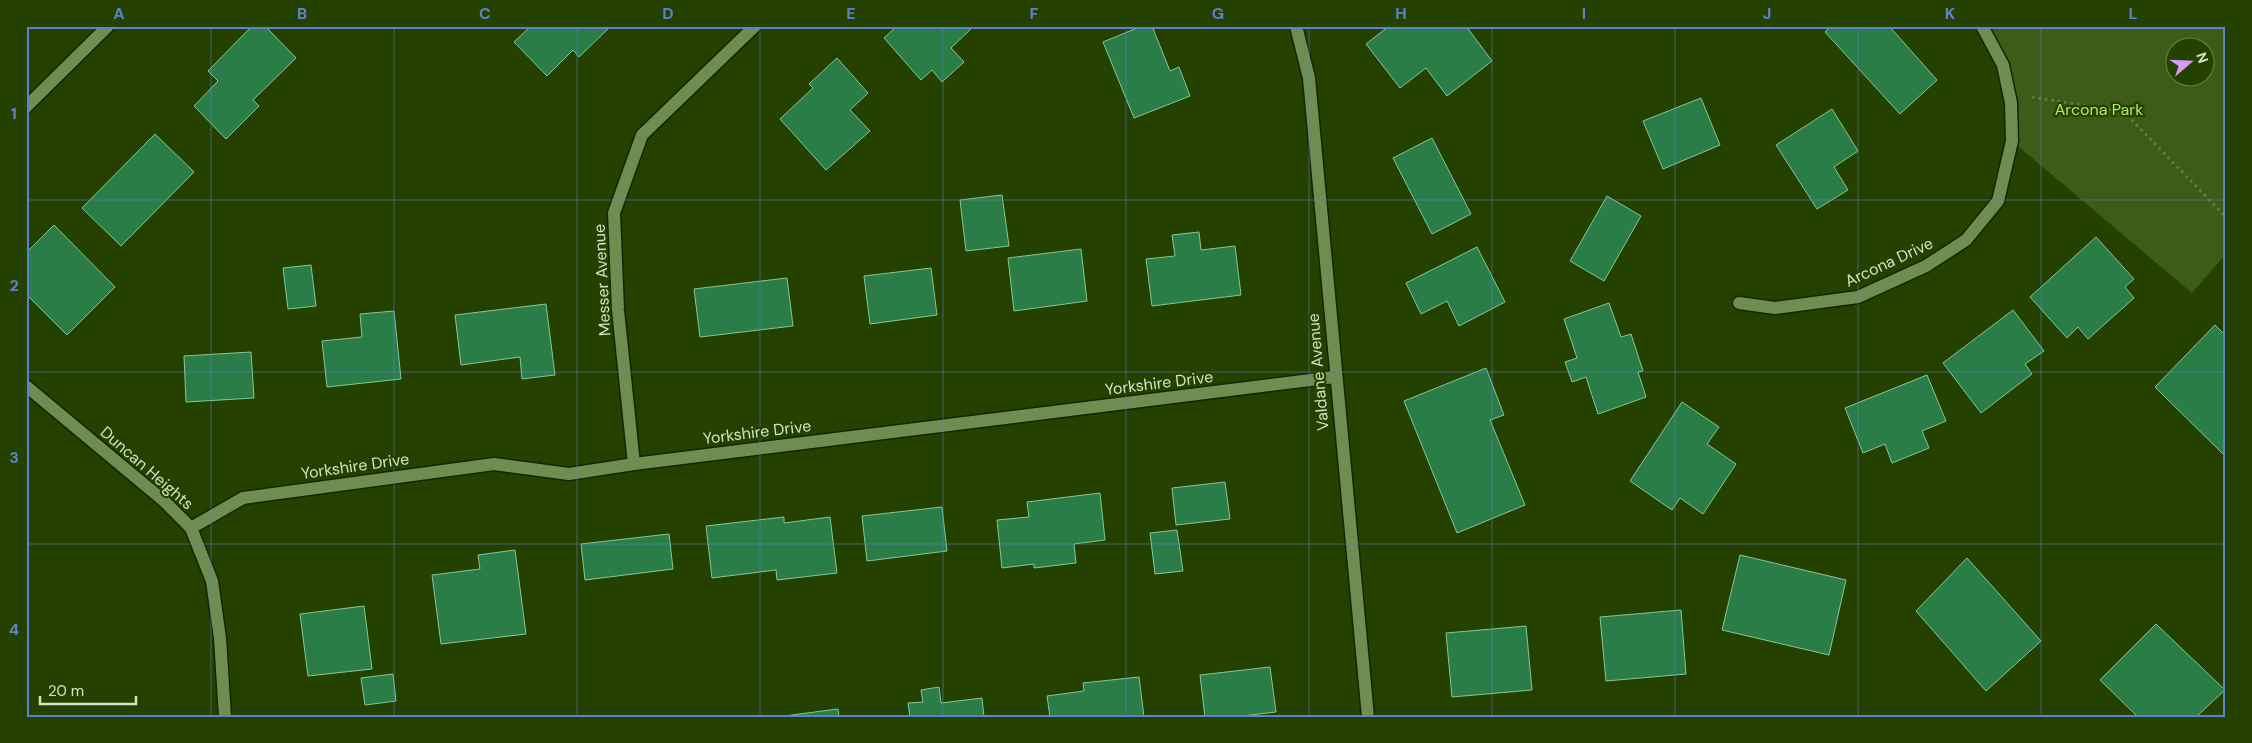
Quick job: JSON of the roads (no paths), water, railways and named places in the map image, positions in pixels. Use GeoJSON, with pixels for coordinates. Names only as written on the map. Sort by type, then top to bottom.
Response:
{"type":"FeatureCollection","features":[{"type":"Feature","properties":{"kind":"street"},"geometry":{"type":"LineString","coordinates":[[26,107],[108,26]]}},
{"type":"Feature","properties":{"kind":"street","name":"Messer Avenue"},"geometry":{"type":"LineString","coordinates":[[634,464],[618,310],[614,213],[642,136],[755,26]]}},
{"type":"Feature","properties":{"kind":"street","name":"Valdane Avenue"},"geometry":{"type":"LineString","coordinates":[[1296,26],[1309,78],[1335,377],[1368,717]]}},
{"type":"Feature","properties":{"kind":"street","name":"Arcona Drive"},"geometry":{"type":"LineString","coordinates":[[1739,303],[1775,308],[1858,297],[1926,266],[1966,240],[1998,201],[2012,142],[2009,94],[2003,65],[1982,26]]}},
{"type":"Feature","properties":{"kind":"street","name":"Yorkshire Drive"},"geometry":{"type":"LineString","coordinates":[[191,528],[243,498],[494,464],[569,474],[634,464],[1335,377]]}},
{"type":"Feature","properties":{"kind":"street","name":"Duncan Heights"},"geometry":{"type":"LineString","coordinates":[[26,386],[164,501],[191,528],[212,581],[220,638],[225,717]]}},
{"type":"Feature","properties":{"kind":"park label","name":"Arcona Park"},"geometry":{"type":"Point","coordinates":[2099,109]}}]}
